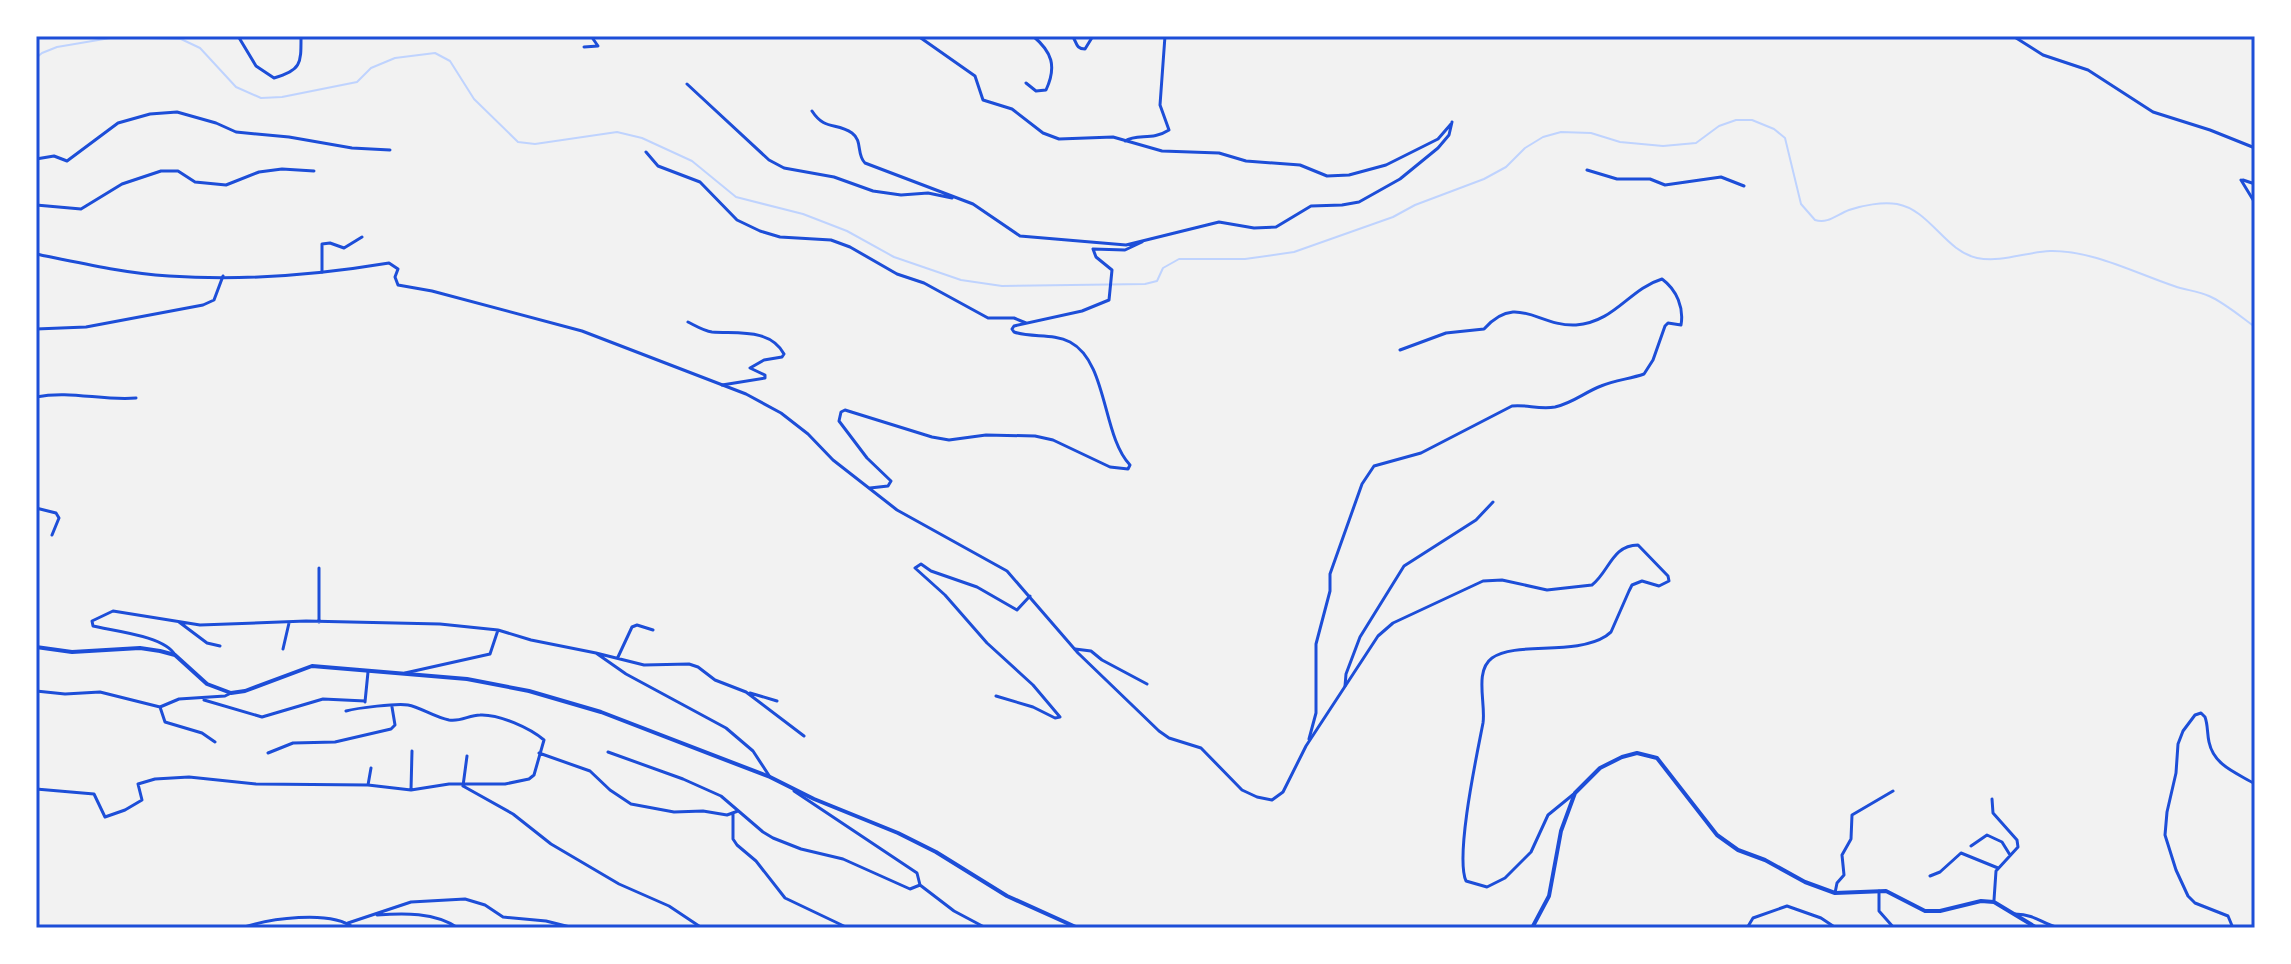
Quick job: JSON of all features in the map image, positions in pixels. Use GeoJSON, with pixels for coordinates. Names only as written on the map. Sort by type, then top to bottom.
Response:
{"type":"FeatureCollection","features":[{"type":"Feature","properties":{"kind":"main road"},"geometry":{"type":"LineString","coordinates":[[36,647],[72,652],[140,648],[175,655],[207,684],[231,693],[245,691],[312,666],[467,679],[529,691],[601,712],[770,777],[898,833],[936,852],[1007,896],[1078,928]]}},
{"type":"Feature","properties":{"kind":"main road"},"geometry":{"type":"LineString","coordinates":[[1532,928],[1549,896],[1561,831],[1575,793],[1590,775],[1615,759],[1637,753],[1651,756],[1663,765],[1717,835],[1738,850],[1835,893],[1879,891],[1902,898],[1925,911],[1940,911],[1981,901],[1994,902],[2037,928]]}},
{"type":"Feature","properties":{"kind":"street"},"geometry":{"type":"LineString","coordinates":[[238,36],[256,66],[274,78],[288,75],[296,69],[302,52],[301,36]]}},
{"type":"Feature","properties":{"kind":"street"},"geometry":{"type":"LineString","coordinates":[[584,47],[598,46],[591,36]]}},
{"type":"Feature","properties":{"kind":"street"},"geometry":{"type":"LineString","coordinates":[[812,111],[823,124],[856,136],[859,156],[865,163],[980,208],[1020,236],[1126,245],[1219,222],[1254,228],[1276,227],[1311,206],[1359,202],[1400,179],[1438,148],[1449,135],[1452,122],[1438,139],[1404,157],[1365,171],[1337,176],[1320,174],[1300,165],[1246,161],[1219,153],[1162,151],[1105,136],[1069,140],[1043,133],[1012,109],[983,100],[975,76],[918,36]]}},
{"type":"Feature","properties":{"kind":"street"},"geometry":{"type":"LineString","coordinates":[[1026,83],[1036,91],[1046,90],[1053,63],[1050,52],[1033,36]]}},
{"type":"Feature","properties":{"kind":"street"},"geometry":{"type":"LineString","coordinates":[[1072,36],[1076,45],[1085,49],[1093,36]]}},
{"type":"Feature","properties":{"kind":"street"},"geometry":{"type":"LineString","coordinates":[[1125,141],[1134,136],[1148,139],[1169,130],[1160,105],[1165,36]]}},
{"type":"Feature","properties":{"kind":"street"},"geometry":{"type":"LineString","coordinates":[[2013,36],[2043,55],[2088,70],[2153,112],[2255,148]]}},
{"type":"Feature","properties":{"kind":"street"},"geometry":{"type":"LineString","coordinates":[[687,84],[769,160],[784,168],[834,177],[873,191],[901,195],[928,193],[956,198]]}},
{"type":"Feature","properties":{"kind":"street"},"geometry":{"type":"LineString","coordinates":[[36,159],[54,156],[67,161],[118,123],[150,114],[177,112],[236,132],[352,148],[390,150]]}},
{"type":"Feature","properties":{"kind":"street"},"geometry":{"type":"LineString","coordinates":[[646,152],[658,166],[700,182],[737,220],[760,231],[780,237],[831,240],[850,247],[897,274],[924,283],[988,318],[1014,318],[1026,323]]}},
{"type":"Feature","properties":{"kind":"street"},"geometry":{"type":"LineString","coordinates":[[36,205],[81,209],[122,184],[161,171],[178,171],[195,182],[226,185],[259,172],[282,169],[314,171]]}},
{"type":"Feature","properties":{"kind":"street"},"geometry":{"type":"LineString","coordinates":[[1587,170],[1617,179],[1650,179],[1665,185],[1721,177],[1744,186]]}},
{"type":"Feature","properties":{"kind":"street"},"geometry":{"type":"LineString","coordinates":[[2255,184],[2241,180],[2255,203]]}},
{"type":"Feature","properties":{"kind":"street"},"geometry":{"type":"LineString","coordinates":[[322,272],[322,244],[330,243],[344,248],[362,237]]}},
{"type":"Feature","properties":{"kind":"street"},"geometry":{"type":"LineString","coordinates":[[866,487],[878,489],[891,484],[891,481],[867,458],[839,421],[841,412],[845,410],[949,440],[986,435],[1035,436],[1053,440],[1110,467],[1128,469],[1130,465],[1118,451],[1098,383],[1083,355],[1070,342],[1014,332],[1014,326],[1102,305],[1109,300],[1112,270],[1093,254],[1093,249],[1125,250],[1142,242]]}},
{"type":"Feature","properties":{"kind":"street"},"geometry":{"type":"LineString","coordinates":[[36,254],[110,269],[170,276],[322,272],[389,263],[398,269],[395,277],[398,285],[571,327],[722,385],[781,413],[897,510],[1007,571],[1075,649],[1159,731],[1169,738],[1201,748],[1242,790],[1272,800],[1283,792],[1306,746],[1383,631],[1429,604],[1490,580],[1547,590],[1592,585],[1618,553],[1638,545],[1668,576],[1669,581],[1659,586],[1642,581],[1632,585],[1606,636],[1583,645],[1506,651],[1493,658],[1485,668],[1483,717],[1463,861],[1466,881],[1487,887],[1505,878],[1531,852],[1548,815],[1575,793]]}},
{"type":"Feature","properties":{"kind":"street"},"geometry":{"type":"LineString","coordinates":[[36,329],[86,327],[203,305],[214,300],[223,276]]}},
{"type":"Feature","properties":{"kind":"street"},"geometry":{"type":"LineString","coordinates":[[1306,746],[1316,713],[1316,644],[1330,591],[1330,574],[1366,475],[1374,466],[1421,453],[1507,408],[1520,405],[1533,409],[1554,407],[1575,401],[1602,386],[1644,374],[1653,360],[1665,326],[1668,323],[1681,325],[1683,313],[1672,287],[1662,279],[1649,283],[1608,317],[1575,325],[1553,322],[1519,311],[1506,312],[1493,319],[1484,329],[1446,333],[1400,350]]}},
{"type":"Feature","properties":{"kind":"street"},"geometry":{"type":"LineString","coordinates":[[688,322],[708,331],[755,334],[779,344],[784,354],[782,357],[764,360],[750,368],[765,375],[765,378],[722,385]]}},
{"type":"Feature","properties":{"kind":"street"},"geometry":{"type":"LineString","coordinates":[[36,397],[66,393],[136,398]]}},
{"type":"Feature","properties":{"kind":"street"},"geometry":{"type":"LineString","coordinates":[[1345,686],[1347,670],[1360,637],[1404,566],[1476,520],[1493,502]]}},
{"type":"Feature","properties":{"kind":"street"},"geometry":{"type":"LineString","coordinates":[[36,508],[56,513],[59,518],[52,535]]}},
{"type":"Feature","properties":{"kind":"street"},"geometry":{"type":"LineString","coordinates":[[996,696],[1033,707],[1055,718],[1060,717],[1033,685],[987,643],[945,595],[915,568],[921,564],[931,571],[977,587],[1017,610],[1030,596]]}},
{"type":"Feature","properties":{"kind":"street"},"geometry":{"type":"LineString","coordinates":[[319,568],[319,622]]}},
{"type":"Feature","properties":{"kind":"street"},"geometry":{"type":"LineString","coordinates":[[175,655],[171,648],[151,639],[91,624],[92,621],[113,611],[216,625],[319,622],[440,624],[498,630],[653,666],[691,664],[715,680],[777,701]]}},
{"type":"Feature","properties":{"kind":"street"},"geometry":{"type":"LineString","coordinates":[[177,620],[207,643],[220,646]]}},
{"type":"Feature","properties":{"kind":"street"},"geometry":{"type":"LineString","coordinates":[[283,649],[289,623]]}},
{"type":"Feature","properties":{"kind":"street"},"geometry":{"type":"LineString","coordinates":[[618,657],[632,627],[637,625],[653,630]]}},
{"type":"Feature","properties":{"kind":"street"},"geometry":{"type":"LineString","coordinates":[[402,675],[411,670],[490,654],[498,630]]}},
{"type":"Feature","properties":{"kind":"street"},"geometry":{"type":"LineString","coordinates":[[1075,649],[1091,651],[1147,684]]}},
{"type":"Feature","properties":{"kind":"street"},"geometry":{"type":"LineString","coordinates":[[596,653],[626,674],[726,728],[753,751],[770,777]]}},
{"type":"Feature","properties":{"kind":"street"},"geometry":{"type":"LineString","coordinates":[[366,704],[368,672]]}},
{"type":"Feature","properties":{"kind":"street"},"geometry":{"type":"LineString","coordinates":[[36,691],[65,694],[100,692],[160,707],[179,699],[200,699],[231,693]]}},
{"type":"Feature","properties":{"kind":"street"},"geometry":{"type":"LineString","coordinates":[[746,692],[804,736]]}},
{"type":"Feature","properties":{"kind":"street"},"geometry":{"type":"LineString","coordinates":[[36,789],[94,794],[105,817],[142,800],[138,784],[171,776],[256,784],[368,785],[411,790],[449,784],[505,784],[534,775],[544,740],[494,717],[477,715],[455,721],[428,715],[407,705],[392,707],[323,699],[262,717],[200,699]]}},
{"type":"Feature","properties":{"kind":"street"},"geometry":{"type":"LineString","coordinates":[[346,711],[366,704]]}},
{"type":"Feature","properties":{"kind":"street"},"geometry":{"type":"LineString","coordinates":[[160,707],[165,722],[202,733],[215,742]]}},
{"type":"Feature","properties":{"kind":"street"},"geometry":{"type":"LineString","coordinates":[[268,753],[293,743],[335,742],[391,729],[395,725],[392,707]]}},
{"type":"Feature","properties":{"kind":"street"},"geometry":{"type":"LineString","coordinates":[[2233,928],[2228,916],[2195,903],[2188,896],[2165,835],[2178,744],[2195,715],[2201,713],[2205,717],[2209,742],[2217,758],[2228,770],[2255,784]]}},
{"type":"Feature","properties":{"kind":"street"},"geometry":{"type":"LineString","coordinates":[[411,790],[412,751]]}},
{"type":"Feature","properties":{"kind":"street"},"geometry":{"type":"LineString","coordinates":[[608,752],[721,796],[736,812],[773,838],[801,849],[843,859],[910,889],[920,885]]}},
{"type":"Feature","properties":{"kind":"street"},"geometry":{"type":"LineString","coordinates":[[539,753],[590,771],[631,804],[674,812],[736,812]]}},
{"type":"Feature","properties":{"kind":"street"},"geometry":{"type":"LineString","coordinates":[[463,786],[467,756]]}},
{"type":"Feature","properties":{"kind":"street"},"geometry":{"type":"LineString","coordinates":[[368,785],[371,768]]}},
{"type":"Feature","properties":{"kind":"street"},"geometry":{"type":"LineString","coordinates":[[463,786],[513,814],[551,844],[619,884],[669,906],[702,928]]}},
{"type":"Feature","properties":{"kind":"street"},"geometry":{"type":"LineString","coordinates":[[789,787],[917,873],[920,885],[954,911],[986,928]]}},
{"type":"Feature","properties":{"kind":"street"},"geometry":{"type":"LineString","coordinates":[[1835,893],[1837,883],[1844,875],[1842,853],[1851,839],[1852,815],[1881,801],[1885,794],[1893,791]]}},
{"type":"Feature","properties":{"kind":"street"},"geometry":{"type":"LineString","coordinates":[[1992,799],[1993,813],[2018,844],[2018,849],[1998,868],[1994,902]]}},
{"type":"Feature","properties":{"kind":"street"},"geometry":{"type":"LineString","coordinates":[[736,812],[733,839],[756,861],[785,898],[848,928]]}},
{"type":"Feature","properties":{"kind":"street"},"geometry":{"type":"LineString","coordinates":[[1971,846],[1987,835],[2002,842],[2011,855]]}},
{"type":"Feature","properties":{"kind":"street"},"geometry":{"type":"LineString","coordinates":[[1930,876],[1940,872],[1961,853],[1998,868]]}},
{"type":"Feature","properties":{"kind":"street"},"geometry":{"type":"LineString","coordinates":[[1879,891],[1879,911],[1894,928]]}},
{"type":"Feature","properties":{"kind":"street"},"geometry":{"type":"LineString","coordinates":[[241,928],[272,920],[311,918],[348,923],[427,900],[465,899],[485,905],[503,917],[546,921],[574,928]]}},
{"type":"Feature","properties":{"kind":"street"},"geometry":{"type":"LineString","coordinates":[[1747,928],[1753,918],[1787,906],[1821,918],[1836,928]]}},
{"type":"Feature","properties":{"kind":"street"},"geometry":{"type":"LineString","coordinates":[[370,915],[412,913],[458,928]]}},
{"type":"Feature","properties":{"kind":"street"},"geometry":{"type":"LineString","coordinates":[[2015,914],[2032,915],[2047,925],[2059,928]]}},
{"type":"Feature","properties":{"kind":"street"},"geometry":{"type":"LineString","coordinates":[[348,923],[354,928]]}},
{"type":"Feature","properties":{"kind":"street"},"geometry":{"type":"LineString","coordinates":[[1880,928],[1888,923]]}},
{"type":"Feature","properties":{"kind":"street"},"geometry":{"type":"LineString","coordinates":[[250,925],[255,928]]}},
{"type":"Feature","properties":{"kind":"waterway"},"geometry":{"type":"LineString","coordinates":[[36,58],[57,47],[116,37],[181,39],[200,48],[236,87],[261,98],[282,97],[357,82],[371,68],[395,58],[435,53],[450,61],[474,99],[518,142],[535,144],[617,132],[642,138],[692,161],[736,197],[803,214],[847,231],[894,257],[961,280],[1002,286],[1145,284],[1157,281],[1163,268],[1179,259],[1245,259],[1294,252],[1393,217],[1415,205],[1484,179],[1506,167],[1525,148],[1543,137],[1561,132],[1591,133],[1620,142],[1663,146],[1696,143],[1719,126],[1736,120],[1752,120],[1774,129],[1785,138],[1801,204],[1815,220],[1828,220],[1866,205],[1897,204],[1919,214],[1956,247],[1977,258],[1995,259],[2050,251],[2082,254],[2209,296],[2255,327]]}}]}
